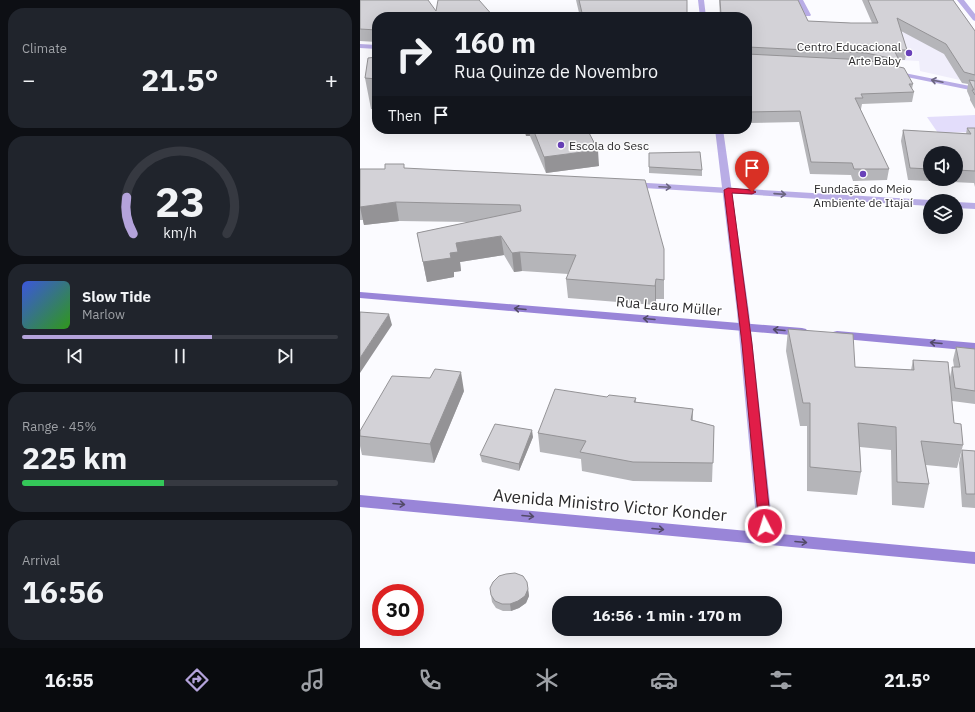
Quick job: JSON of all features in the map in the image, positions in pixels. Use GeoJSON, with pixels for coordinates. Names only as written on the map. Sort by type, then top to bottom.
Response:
{"type":"FeatureCollection","features":[{"type":"Feature","properties":{"kind":"main road","name":"Rua Lauro Müller"},"geometry":{"type":"LineString","coordinates":[[360,295],[812,333]]}},
{"type":"Feature","properties":{"kind":"main road"},"geometry":{"type":"LineString","coordinates":[[828,334],[975,347]]}},
{"type":"Feature","properties":{"kind":"main road","name":"Avenida Ministro Victor Konder"},"geometry":{"type":"LineString","coordinates":[[360,500],[975,558]]}},
{"type":"Feature","properties":{"kind":"street"},"geometry":{"type":"LineString","coordinates":[[701,0],[702,12]]}},
{"type":"Feature","properties":{"kind":"street"},"geometry":{"type":"LineString","coordinates":[[800,0],[808,15]]}},
{"type":"Feature","properties":{"kind":"street"},"geometry":{"type":"LineString","coordinates":[[960,0],[975,19]]}},
{"type":"Feature","properties":{"kind":"street"},"geometry":{"type":"LineString","coordinates":[[360,46],[372,47]]}},
{"type":"Feature","properties":{"kind":"street"},"geometry":{"type":"LineString","coordinates":[[884,70],[975,89]]}},
{"type":"Feature","properties":{"kind":"street"},"geometry":{"type":"LineString","coordinates":[[720,134],[745,327],[766,539]]}},
{"type":"Feature","properties":{"kind":"street"},"geometry":{"type":"LineString","coordinates":[[624,185],[728,190],[923,204]]}},
{"type":"Feature","properties":{"kind":"street"},"geometry":{"type":"LineString","coordinates":[[963,205],[975,206]]}},
{"type":"Feature","properties":{"kind":"shaded area","name":"Centro Educacional Arte Baby"},"geometry":{"type":"Polygon","coordinates":[[[875,28],[903,29],[946,54],[960,80],[920,71],[919,61],[874,59],[875,28]]]}},
{"type":"Feature","properties":{"kind":"shaded area"},"geometry":{"type":"Polygon","coordinates":[[[975,115],[975,132],[938,133],[927,117],[975,115]]]}},
{"type":"Feature","properties":{"kind":"building"},"geometry":{"type":"Polygon","coordinates":[[[360,0],[428,0],[436,11],[438,0],[479,0],[490,12],[372,12],[372,30],[360,29],[360,0]]]}},
{"type":"Feature","properties":{"kind":"building"},"geometry":{"type":"Polygon","coordinates":[[[579,0],[687,0],[687,12],[582,12],[579,0]]]}},
{"type":"Feature","properties":{"kind":"building"},"geometry":{"type":"Polygon","coordinates":[[[720,0],[798,0],[808,21],[878,23],[868,0],[953,0],[975,31],[975,75],[964,72],[946,44],[897,18],[907,50],[894,50],[899,60],[866,53],[752,47],[752,12],[721,12],[720,0]]]}},
{"type":"Feature","properties":{"kind":"building"},"geometry":{"type":"Polygon","coordinates":[[[752,54],[866,60],[904,68],[913,84],[909,84],[914,92],[861,94],[863,98],[855,98],[889,169],[854,169],[852,163],[811,162],[800,111],[752,112],[752,54]]]}},
{"type":"Feature","properties":{"kind":"building"},"geometry":{"type":"Polygon","coordinates":[[[368,58],[372,58],[372,79],[365,78],[368,58]]]}},
{"type":"Feature","properties":{"kind":"building"},"geometry":{"type":"Polygon","coordinates":[[[969,80],[975,81],[975,95],[972,90],[974,90],[969,80]]]}},
{"type":"Feature","properties":{"kind":"building"},"geometry":{"type":"Polygon","coordinates":[[[967,128],[975,128],[975,171],[963,170],[963,146],[923,146],[923,169],[910,168],[903,130],[971,134],[967,128]]]}},
{"type":"Feature","properties":{"kind":"building"},"geometry":{"type":"Polygon","coordinates":[[[535,134],[590,134],[598,150],[544,157],[535,134]]]}},
{"type":"Feature","properties":{"kind":"building"},"geometry":{"type":"Polygon","coordinates":[[[700,152],[702,170],[649,167],[649,153],[700,152]]]}},
{"type":"Feature","properties":{"kind":"building"},"geometry":{"type":"Polygon","coordinates":[[[385,164],[404,164],[404,168],[645,180],[664,249],[664,280],[656,279],[655,286],[566,279],[576,255],[520,252],[512,253],[501,236],[456,243],[458,252],[450,253],[451,258],[423,262],[417,233],[521,211],[520,205],[396,202],[360,207],[360,169],[385,169],[385,164]]]}},
{"type":"Feature","properties":{"kind":"building"},"geometry":{"type":"Polygon","coordinates":[[[360,312],[389,314],[360,358],[360,312]]]}},
{"type":"Feature","properties":{"kind":"building"},"geometry":{"type":"Polygon","coordinates":[[[788,329],[853,334],[855,367],[914,370],[913,360],[948,362],[954,423],[961,424],[963,445],[921,441],[929,484],[897,482],[896,427],[858,423],[861,472],[810,467],[810,403],[803,403],[788,329]]]}},
{"type":"Feature","properties":{"kind":"building"},"geometry":{"type":"Polygon","coordinates":[[[956,347],[975,349],[975,391],[955,388],[952,367],[960,367],[956,347]]]}},
{"type":"Feature","properties":{"kind":"building"},"geometry":{"type":"Polygon","coordinates":[[[435,369],[461,372],[430,444],[360,436],[360,431],[392,376],[430,378],[435,369]]]}},
{"type":"Feature","properties":{"kind":"building"},"geometry":{"type":"Polygon","coordinates":[[[555,389],[607,397],[609,395],[636,398],[634,402],[693,409],[691,420],[714,426],[713,463],[633,462],[580,452],[586,441],[538,433],[555,389]]]}},
{"type":"Feature","properties":{"kind":"building"},"geometry":{"type":"Polygon","coordinates":[[[495,424],[532,430],[519,464],[480,455],[495,424]]]}},
{"type":"Feature","properties":{"kind":"building"},"geometry":{"type":"Polygon","coordinates":[[[962,450],[975,451],[975,494],[966,494],[962,450]]]}},
{"type":"Feature","properties":{"kind":"building"},"geometry":{"type":"Polygon","coordinates":[[[515,573],[523,576],[527,582],[528,589],[525,596],[510,604],[502,604],[495,601],[491,595],[490,588],[493,582],[499,576],[515,573]]]}},
{"type":"Feature","properties":{"kind":"place","name":"Centro Educacional Arte Baby"},"geometry":{"type":"Point","coordinates":[909,53]}},
{"type":"Feature","properties":{"kind":"place","name":"Escola do Sesc"},"geometry":{"type":"Point","coordinates":[561,145]}},
{"type":"Feature","properties":{"kind":"place","name":"Fundação do Meio Ambiente de Itajaí"},"geometry":{"type":"Point","coordinates":[863,174]}},
{"type":"Feature","properties":{"kind":"route"},"geometry":{"type":"LineString","coordinates":[[752,192],[728,190],[728,200],[742,298],[765,526]]}}]}
